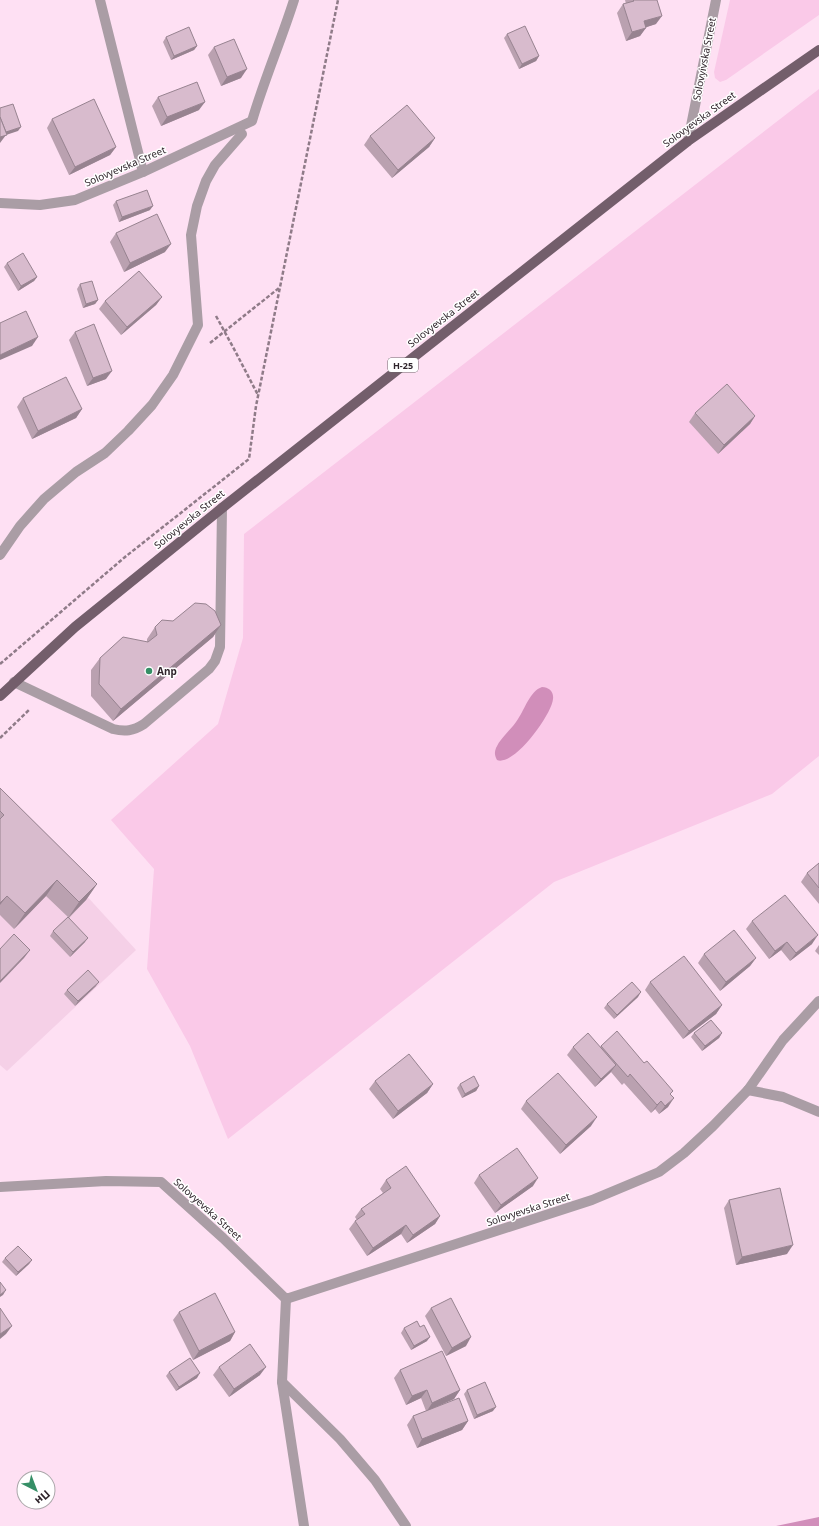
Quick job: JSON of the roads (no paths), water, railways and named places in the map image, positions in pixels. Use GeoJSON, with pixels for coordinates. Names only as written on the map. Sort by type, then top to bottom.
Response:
{"type":"FeatureCollection","features":[{"type":"Feature","properties":{"kind":"main road","name":"Solovyevska Street"},"geometry":{"type":"LineString","coordinates":[[0,696],[75,627],[222,508],[688,141],[819,50]]}},
{"type":"Feature","properties":{"kind":"street"},"geometry":{"type":"LineString","coordinates":[[100,0],[144,172]]}},
{"type":"Feature","properties":{"kind":"street","name":"Solovyevska Street"},"geometry":{"type":"LineString","coordinates":[[0,203],[40,205],[75,200],[144,172],[252,121],[294,0]]}},
{"type":"Feature","properties":{"kind":"street","name":"Solovyivska Street"},"geometry":{"type":"LineString","coordinates":[[688,141],[716,0]]}},
{"type":"Feature","properties":{"kind":"street"},"geometry":{"type":"LineString","coordinates":[[0,555],[20,526],[44,499],[76,472],[105,453],[128,431],[152,405],[173,375],[198,325],[191,235],[197,206],[206,181],[215,165],[242,134]]}},
{"type":"Feature","properties":{"kind":"street"},"geometry":{"type":"LineString","coordinates":[[14,682],[113,729],[129,731],[134,730],[144,724],[209,669],[216,661],[220,647],[222,508]]}},
{"type":"Feature","properties":{"kind":"street","name":"Solovyevska Street"},"geometry":{"type":"LineString","coordinates":[[0,1187],[106,1181],[161,1182],[223,1238],[286,1299],[585,1203],[659,1172],[684,1153],[748,1090],[783,1040],[819,1001]]}},
{"type":"Feature","properties":{"kind":"street"},"geometry":{"type":"LineString","coordinates":[[748,1090],[783,1097],[819,1112]]}},
{"type":"Feature","properties":{"kind":"street"},"geometry":{"type":"LineString","coordinates":[[286,1299],[282,1382],[304,1526]]}},
{"type":"Feature","properties":{"kind":"street"},"geometry":{"type":"LineString","coordinates":[[282,1382],[340,1439],[375,1480],[406,1526]]}},
{"type":"Feature","properties":{"kind":"place","name":"Anp"},"geometry":{"type":"Point","coordinates":[149,671]}}]}
